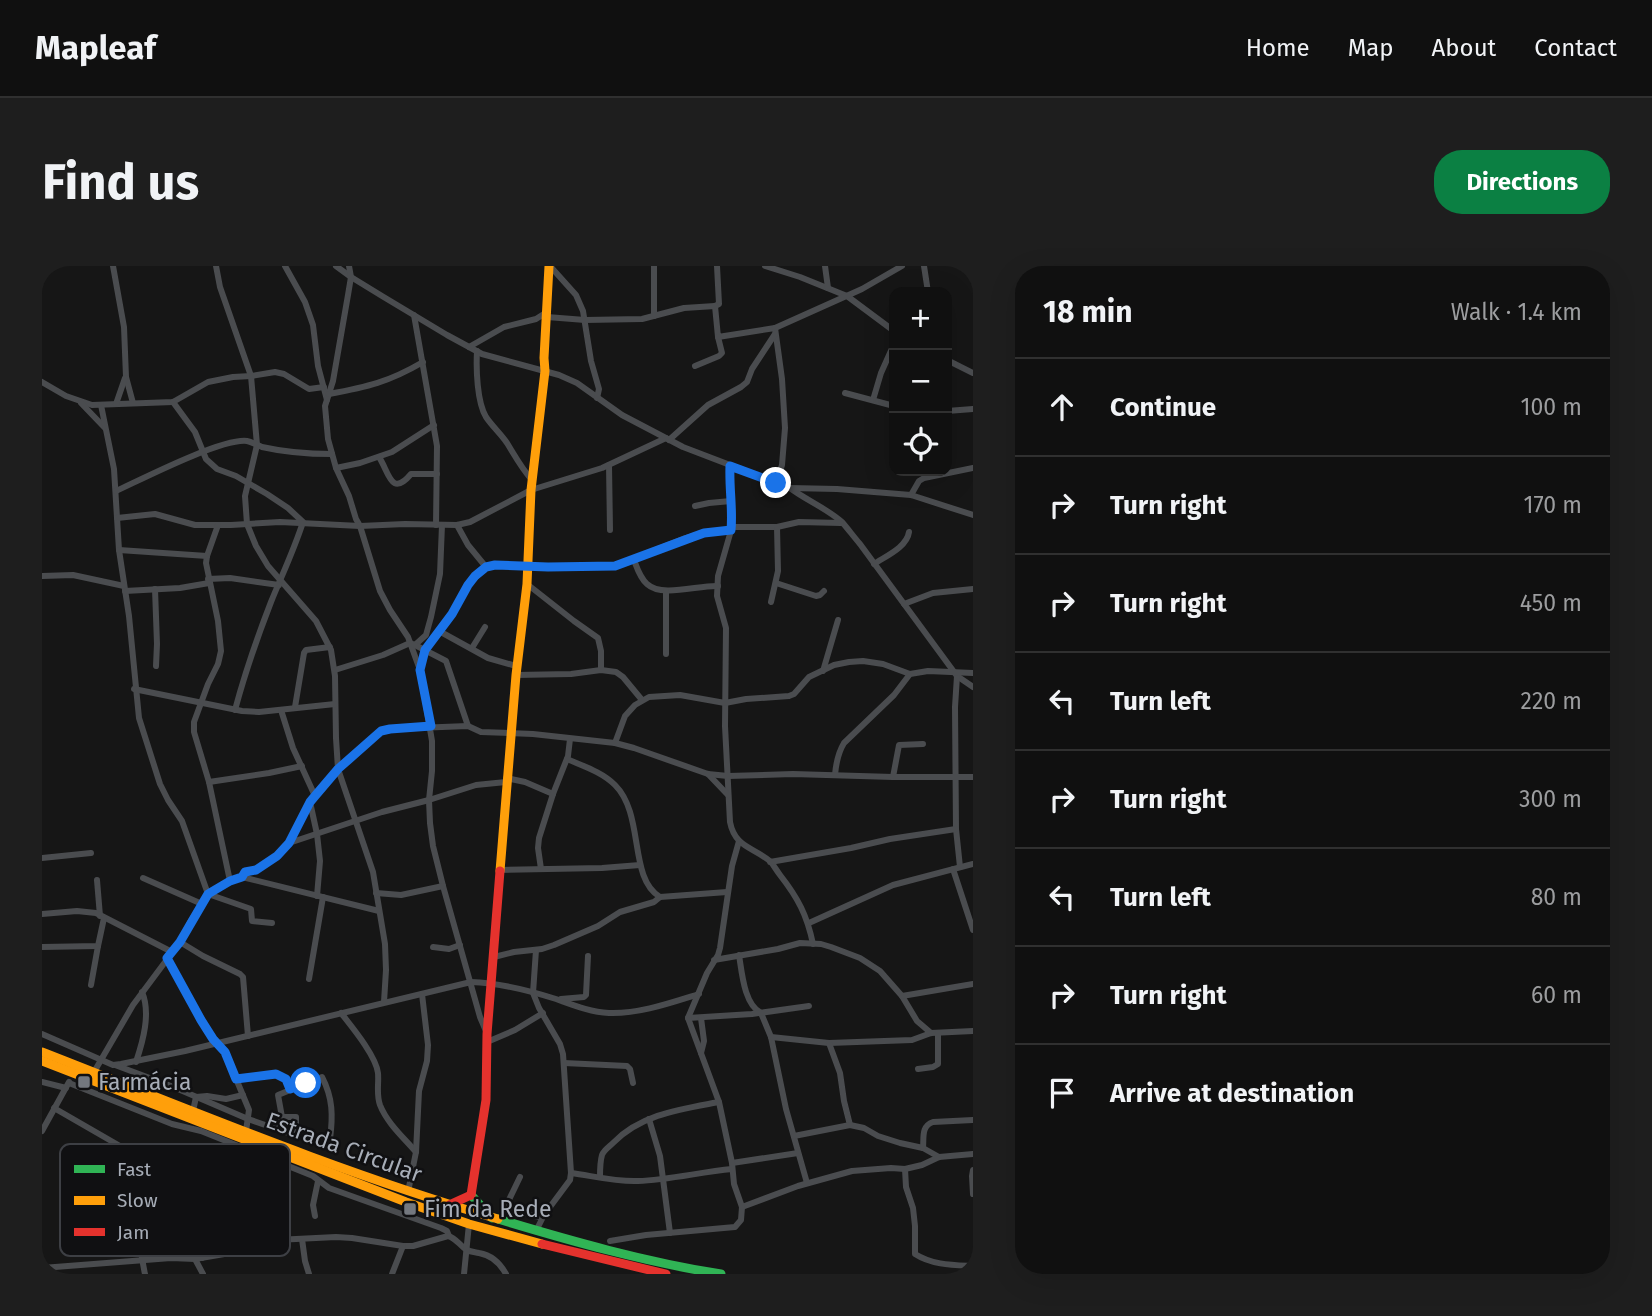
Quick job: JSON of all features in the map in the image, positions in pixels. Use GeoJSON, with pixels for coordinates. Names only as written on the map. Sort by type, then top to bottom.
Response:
{"type":"FeatureCollection","features":[{"type":"Feature","properties":{"kind":"main road"},"geometry":{"type":"LineString","coordinates":[[471,1195],[485,1100],[506,780],[527,584],[532,485],[545,371],[549,266]]}},
{"type":"Feature","properties":{"kind":"main road","name":"Estrada Circular"},"geometry":{"type":"LineString","coordinates":[[42,1052],[281,1144]]}},
{"type":"Feature","properties":{"kind":"main road","name":"Estrada Circular"},"geometry":{"type":"LineString","coordinates":[[42,1061],[69,1082],[143,1106],[241,1144]]}},
{"type":"Feature","properties":{"kind":"main road","name":"Estrada Circular"},"geometry":{"type":"LineString","coordinates":[[290,1148],[408,1192],[536,1231],[660,1262],[722,1274]]}},
{"type":"Feature","properties":{"kind":"main road","name":"Estrada Circular"},"geometry":{"type":"LineString","coordinates":[[290,1161],[469,1224],[625,1269],[666,1274]]}},
{"type":"Feature","properties":{"kind":"main road"},"geometry":{"type":"LineString","coordinates":[[449,1205],[471,1195]]}},
{"type":"Feature","properties":{"kind":"main road"},"geometry":{"type":"LineString","coordinates":[[471,1195],[492,1218]]}},
{"type":"Feature","properties":{"kind":"street"},"geometry":{"type":"LineString","coordinates":[[113,266],[124,327],[126,377],[133,403]]}},
{"type":"Feature","properties":{"kind":"street"},"geometry":{"type":"LineString","coordinates":[[216,266],[220,287],[251,376],[257,445],[245,496],[247,524],[268,566],[280,583],[316,621],[330,647],[335,670],[338,769],[373,872],[385,944],[384,1002]]}},
{"type":"Feature","properties":{"kind":"street"},"geometry":{"type":"LineString","coordinates":[[285,266],[305,302],[313,325],[318,366],[328,397]]}},
{"type":"Feature","properties":{"kind":"street"},"geometry":{"type":"LineString","coordinates":[[337,266],[351,277],[477,351],[559,374],[577,383],[622,415],[683,447],[790,488],[842,523],[955,674],[973,687]]}},
{"type":"Feature","properties":{"kind":"street"},"geometry":{"type":"LineString","coordinates":[[349,266],[351,277],[326,406],[328,439],[360,526],[380,591],[412,644],[420,670],[431,726],[431,834],[443,886],[487,1038],[515,1030],[543,1013]]}},
{"type":"Feature","properties":{"kind":"street"},"geometry":{"type":"LineString","coordinates":[[549,266],[576,295],[585,320],[599,389],[597,398]]}},
{"type":"Feature","properties":{"kind":"street"},"geometry":{"type":"LineString","coordinates":[[654,266],[654,316]]}},
{"type":"Feature","properties":{"kind":"street"},"geometry":{"type":"LineString","coordinates":[[469,347],[504,327],[536,319],[642,319],[684,308],[715,306],[719,304],[717,266]]}},
{"type":"Feature","properties":{"kind":"street"},"geometry":{"type":"LineString","coordinates":[[765,266],[848,296],[889,327]]}},
{"type":"Feature","properties":{"kind":"street"},"geometry":{"type":"LineString","coordinates":[[825,266],[828,288]]}},
{"type":"Feature","properties":{"kind":"street"},"geometry":{"type":"LineString","coordinates":[[718,337],[775,331],[848,296],[894,268],[902,266]]}},
{"type":"Feature","properties":{"kind":"street"},"geometry":{"type":"LineString","coordinates":[[924,266],[927,287]]}},
{"type":"Feature","properties":{"kind":"street"},"geometry":{"type":"LineString","coordinates":[[695,366],[722,353],[715,306]]}},
{"type":"Feature","properties":{"kind":"street"},"geometry":{"type":"LineString","coordinates":[[335,670],[412,644],[426,635],[429,625],[440,574],[437,446],[414,314]]}},
{"type":"Feature","properties":{"kind":"street"},"geometry":{"type":"LineString","coordinates":[[117,518],[155,514],[191,525],[218,526],[303,522],[360,526],[457,525],[470,522],[532,485],[577,477],[667,439],[708,405],[747,382],[775,331]]}},
{"type":"Feature","properties":{"kind":"street"},"geometry":{"type":"LineString","coordinates":[[775,331],[785,428],[782,465],[776,483]]}},
{"type":"Feature","properties":{"kind":"street"},"geometry":{"type":"LineString","coordinates":[[873,400],[880,373],[891,350]]}},
{"type":"Feature","properties":{"kind":"street"},"geometry":{"type":"LineString","coordinates":[[477,351],[476,363],[484,414],[501,433],[532,485]]}},
{"type":"Feature","properties":{"kind":"street"},"geometry":{"type":"LineString","coordinates":[[328,397],[385,382],[423,362]]}},
{"type":"Feature","properties":{"kind":"street"},"geometry":{"type":"LineString","coordinates":[[952,362],[973,373]]}},
{"type":"Feature","properties":{"kind":"street"},"geometry":{"type":"LineString","coordinates":[[42,383],[92,405],[173,402],[202,384],[275,372],[284,373],[309,389],[324,387]]}},
{"type":"Feature","properties":{"kind":"street"},"geometry":{"type":"LineString","coordinates":[[116,404],[126,377]]}},
{"type":"Feature","properties":{"kind":"street"},"geometry":{"type":"LineString","coordinates":[[845,393],[889,405]]}},
{"type":"Feature","properties":{"kind":"street"},"geometry":{"type":"LineString","coordinates":[[79,401],[106,429]]}},
{"type":"Feature","properties":{"kind":"street"},"geometry":{"type":"LineString","coordinates":[[173,402],[195,432],[206,459],[217,470],[249,483],[288,508],[303,522]]}},
{"type":"Feature","properties":{"kind":"street"},"geometry":{"type":"LineString","coordinates":[[101,405],[110,444],[116,491],[119,550],[141,728],[160,784],[182,821],[208,894]]}},
{"type":"Feature","properties":{"kind":"street"},"geometry":{"type":"LineString","coordinates":[[952,411],[973,409]]}},
{"type":"Feature","properties":{"kind":"street"},"geometry":{"type":"LineString","coordinates":[[337,468],[392,452],[434,425]]}},
{"type":"Feature","properties":{"kind":"street"},"geometry":{"type":"LineString","coordinates":[[116,491],[222,444],[247,441],[263,447],[332,454]]}},
{"type":"Feature","properties":{"kind":"street"},"geometry":{"type":"LineString","coordinates":[[379,457],[394,484],[403,483],[411,474],[437,474]]}},
{"type":"Feature","properties":{"kind":"street"},"geometry":{"type":"LineString","coordinates":[[609,465],[610,530]]}},
{"type":"Feature","properties":{"kind":"street"},"geometry":{"type":"LineString","coordinates":[[730,466],[731,529],[718,576],[718,602],[726,628],[725,703],[731,828],[739,841],[771,862],[790,888],[809,923],[813,944]]}},
{"type":"Feature","properties":{"kind":"street"},"geometry":{"type":"LineString","coordinates":[[911,495],[919,481],[924,478],[973,468]]}},
{"type":"Feature","properties":{"kind":"street"},"geometry":{"type":"LineString","coordinates":[[790,488],[911,495],[973,515]]}},
{"type":"Feature","properties":{"kind":"street"},"geometry":{"type":"LineString","coordinates":[[695,506],[732,501]]}},
{"type":"Feature","properties":{"kind":"street"},"geometry":{"type":"LineString","coordinates":[[235,710],[247,667],[303,522]]}},
{"type":"Feature","properties":{"kind":"street"},"geometry":{"type":"LineString","coordinates":[[420,670],[425,650],[452,614],[468,585],[486,567],[615,566],[704,533],[777,527],[799,522],[842,523]]}},
{"type":"Feature","properties":{"kind":"street"},"geometry":{"type":"LineString","coordinates":[[457,525],[468,545],[486,567]]}},
{"type":"Feature","properties":{"kind":"street"},"geometry":{"type":"LineString","coordinates":[[218,526],[205,563],[218,621],[221,650],[218,664],[194,722],[194,732],[209,782],[230,881]]}},
{"type":"Feature","properties":{"kind":"street"},"geometry":{"type":"LineString","coordinates":[[771,602],[778,571],[777,527]]}},
{"type":"Feature","properties":{"kind":"street"},"geometry":{"type":"LineString","coordinates":[[874,564],[902,545],[908,539],[909,532]]}},
{"type":"Feature","properties":{"kind":"street"},"geometry":{"type":"LineString","coordinates":[[119,550],[206,556]]}},
{"type":"Feature","properties":{"kind":"street"},"geometry":{"type":"LineString","coordinates":[[634,560],[641,578],[652,588],[666,591],[718,586]]}},
{"type":"Feature","properties":{"kind":"street"},"geometry":{"type":"LineString","coordinates":[[42,576],[73,575],[125,588],[155,589],[230,578],[280,583]]}},
{"type":"Feature","properties":{"kind":"street"},"geometry":{"type":"LineString","coordinates":[[776,583],[816,596],[824,591]]}},
{"type":"Feature","properties":{"kind":"street"},"geometry":{"type":"LineString","coordinates":[[527,584],[598,638],[601,646],[601,670]]}},
{"type":"Feature","properties":{"kind":"street"},"geometry":{"type":"LineString","coordinates":[[155,589],[156,666]]}},
{"type":"Feature","properties":{"kind":"street"},"geometry":{"type":"LineString","coordinates":[[904,604],[933,593],[973,589]]}},
{"type":"Feature","properties":{"kind":"street"},"geometry":{"type":"LineString","coordinates":[[666,591],[666,654]]}},
{"type":"Feature","properties":{"kind":"street"},"geometry":{"type":"LineString","coordinates":[[822,671],[838,620]]}},
{"type":"Feature","properties":{"kind":"street"},"geometry":{"type":"LineString","coordinates":[[472,648],[485,627]]}},
{"type":"Feature","properties":{"kind":"street"},"geometry":{"type":"LineString","coordinates":[[439,631],[516,671],[571,674],[601,670],[621,674],[642,700]]}},
{"type":"Feature","properties":{"kind":"street"},"geometry":{"type":"LineString","coordinates":[[412,644],[446,661],[468,726]]}},
{"type":"Feature","properties":{"kind":"street"},"geometry":{"type":"LineString","coordinates":[[295,707],[306,650],[330,647]]}},
{"type":"Feature","properties":{"kind":"street"},"geometry":{"type":"LineString","coordinates":[[615,743],[625,716],[631,708],[649,697],[674,695],[725,703],[789,696],[809,677],[834,665],[849,662],[883,664],[910,674],[928,671],[973,673]]}},
{"type":"Feature","properties":{"kind":"street"},"geometry":{"type":"LineString","coordinates":[[835,775],[840,748],[894,695],[910,674]]}},
{"type":"Feature","properties":{"kind":"street"},"geometry":{"type":"LineString","coordinates":[[955,674],[956,868],[973,930]]}},
{"type":"Feature","properties":{"kind":"street"},"geometry":{"type":"LineString","coordinates":[[135,689],[235,710],[259,712],[335,704]]}},
{"type":"Feature","properties":{"kind":"street"},"geometry":{"type":"LineString","coordinates":[[281,710],[313,799],[320,860],[320,896],[309,979]]}},
{"type":"Feature","properties":{"kind":"street"},"geometry":{"type":"LineString","coordinates":[[242,877],[245,872],[256,870],[277,856],[289,843],[313,799],[338,769],[385,729],[468,726],[481,732],[533,734],[615,743],[708,774],[727,776],[773,774],[973,777]]}},
{"type":"Feature","properties":{"kind":"street"},"geometry":{"type":"LineString","coordinates":[[541,869],[538,848],[540,838],[567,759],[570,739]]}},
{"type":"Feature","properties":{"kind":"street"},"geometry":{"type":"LineString","coordinates":[[893,776],[899,745],[923,744]]}},
{"type":"Feature","properties":{"kind":"street"},"geometry":{"type":"LineString","coordinates":[[567,759],[601,774],[624,796],[634,824],[640,865],[647,885],[654,894],[660,897],[727,892]]}},
{"type":"Feature","properties":{"kind":"street"},"geometry":{"type":"LineString","coordinates":[[209,782],[302,766]]}},
{"type":"Feature","properties":{"kind":"street"},"geometry":{"type":"LineString","coordinates":[[708,774],[728,795]]}},
{"type":"Feature","properties":{"kind":"street"},"geometry":{"type":"LineString","coordinates":[[289,843],[486,783],[506,780],[524,782],[553,794]]}},
{"type":"Feature","properties":{"kind":"street"},"geometry":{"type":"LineString","coordinates":[[771,862],[956,829]]}},
{"type":"Feature","properties":{"kind":"street"},"geometry":{"type":"LineString","coordinates":[[610,1241],[735,1227],[741,1220],[742,1207],[734,1184],[719,1102],[688,1018],[720,948],[727,892],[739,841]]}},
{"type":"Feature","properties":{"kind":"street"},"geometry":{"type":"LineString","coordinates":[[42,858],[91,853]]}},
{"type":"Feature","properties":{"kind":"street"},"geometry":{"type":"LineString","coordinates":[[809,923],[893,885],[973,864]]}},
{"type":"Feature","properties":{"kind":"street"},"geometry":{"type":"LineString","coordinates":[[499,870],[602,869],[640,865]]}},
{"type":"Feature","properties":{"kind":"street"},"geometry":{"type":"LineString","coordinates":[[94,1072],[142,992],[180,942],[208,894],[230,881],[242,877],[379,911]]}},
{"type":"Feature","properties":{"kind":"street"},"geometry":{"type":"LineString","coordinates":[[143,878],[202,904]]}},
{"type":"Feature","properties":{"kind":"street"},"geometry":{"type":"LineString","coordinates":[[91,985],[102,917],[97,880]]}},
{"type":"Feature","properties":{"kind":"street"},"geometry":{"type":"LineString","coordinates":[[376,893],[401,895],[443,886]]}},
{"type":"Feature","properties":{"kind":"street"},"geometry":{"type":"LineString","coordinates":[[208,894],[251,909],[252,921],[272,923]]}},
{"type":"Feature","properties":{"kind":"street"},"geometry":{"type":"LineString","coordinates":[[494,957],[554,945],[598,926],[620,912],[654,902],[660,897]]}},
{"type":"Feature","properties":{"kind":"street"},"geometry":{"type":"LineString","coordinates":[[42,914],[89,912],[169,955],[201,1020],[225,1052],[249,1110],[246,1131]]}},
{"type":"Feature","properties":{"kind":"street"},"geometry":{"type":"LineString","coordinates":[[180,942],[243,976],[248,1036]]}},
{"type":"Feature","properties":{"kind":"street"},"geometry":{"type":"LineString","coordinates":[[714,960],[800,943],[831,947],[870,963],[902,996],[917,1021],[934,1033],[937,1064],[918,1069]]}},
{"type":"Feature","properties":{"kind":"street"},"geometry":{"type":"LineString","coordinates":[[433,947],[449,949],[460,945]]}},
{"type":"Feature","properties":{"kind":"street"},"geometry":{"type":"LineString","coordinates":[[42,947],[98,946]]}},
{"type":"Feature","properties":{"kind":"street"},"geometry":{"type":"LineString","coordinates":[[536,950],[533,993],[560,1044],[564,1063],[571,1173],[570,1180],[542,1218],[536,1231]]}},
{"type":"Feature","properties":{"kind":"street"},"geometry":{"type":"LineString","coordinates":[[739,955],[750,1000],[761,1013],[771,1037],[784,1100],[807,1183]]}},
{"type":"Feature","properties":{"kind":"street"},"geometry":{"type":"LineString","coordinates":[[556,999],[584,998],[588,956]]}},
{"type":"Feature","properties":{"kind":"street"},"geometry":{"type":"LineString","coordinates":[[113,1065],[218,1043],[471,982],[492,982],[607,1013],[631,1013],[699,994]]}},
{"type":"Feature","properties":{"kind":"street"},"geometry":{"type":"LineString","coordinates":[[902,996],[973,984]]}},
{"type":"Feature","properties":{"kind":"street"},"geometry":{"type":"LineString","coordinates":[[136,1062],[142,1044],[146,1012],[146,1001],[142,992]]}},
{"type":"Feature","properties":{"kind":"street"},"geometry":{"type":"LineString","coordinates":[[408,1192],[416,1152],[419,1091],[427,1061],[428,1045],[422,994]]}},
{"type":"Feature","properties":{"kind":"street"},"geometry":{"type":"LineString","coordinates":[[688,1018],[761,1013],[809,1006]]}},
{"type":"Feature","properties":{"kind":"street"},"geometry":{"type":"LineString","coordinates":[[341,1013],[365,1046],[377,1070],[377,1089],[386,1117],[416,1152]]}},
{"type":"Feature","properties":{"kind":"street"},"geometry":{"type":"LineString","coordinates":[[701,1018],[704,1041],[701,1053]]}},
{"type":"Feature","properties":{"kind":"street"},"geometry":{"type":"LineString","coordinates":[[771,1037],[829,1043],[912,1040],[934,1033],[973,1031]]}},
{"type":"Feature","properties":{"kind":"street"},"geometry":{"type":"LineString","coordinates":[[42,1034],[113,1065],[294,1135],[296,1117],[282,1117]]}},
{"type":"Feature","properties":{"kind":"street"},"geometry":{"type":"LineString","coordinates":[[829,1043],[838,1067],[850,1125]]}},
{"type":"Feature","properties":{"kind":"street"},"geometry":{"type":"LineString","coordinates":[[564,1063],[628,1066],[633,1083]]}},
{"type":"Feature","properties":{"kind":"street"},"geometry":{"type":"LineString","coordinates":[[236,1079],[276,1074],[286,1079],[290,1089]]}},
{"type":"Feature","properties":{"kind":"street"},"geometry":{"type":"LineString","coordinates":[[278,1130],[282,1117],[278,1095],[322,1077],[333,1115],[330,1139]]}},
{"type":"Feature","properties":{"kind":"street"},"geometry":{"type":"LineString","coordinates":[[42,1082],[69,1082],[42,1131]]}},
{"type":"Feature","properties":{"kind":"street"},"geometry":{"type":"LineString","coordinates":[[197,1097],[226,1099],[243,1095]]}},
{"type":"Feature","properties":{"kind":"street"},"geometry":{"type":"LineString","coordinates":[[193,1111],[197,1097]]}},
{"type":"Feature","properties":{"kind":"street"},"geometry":{"type":"LineString","coordinates":[[600,1177],[601,1160],[605,1151],[627,1130],[649,1119],[719,1102]]}},
{"type":"Feature","properties":{"kind":"street"},"geometry":{"type":"LineString","coordinates":[[54,1108],[116,1144]]}},
{"type":"Feature","properties":{"kind":"street"},"geometry":{"type":"LineString","coordinates":[[649,1119],[660,1156],[670,1233]]}},
{"type":"Feature","properties":{"kind":"street"},"geometry":{"type":"LineString","coordinates":[[923,1148],[924,1130],[928,1123],[973,1119]]}},
{"type":"Feature","properties":{"kind":"street"},"geometry":{"type":"LineString","coordinates":[[794,1136],[850,1125],[900,1143],[923,1148],[939,1157]]}},
{"type":"Feature","properties":{"kind":"street"},"geometry":{"type":"LineString","coordinates":[[571,1173],[625,1181],[664,1179],[798,1153]]}},
{"type":"Feature","properties":{"kind":"street"},"geometry":{"type":"LineString","coordinates":[[742,1207],[807,1183],[852,1171],[905,1169],[939,1157],[973,1154]]}},
{"type":"Feature","properties":{"kind":"street"},"geometry":{"type":"LineString","coordinates":[[290,1166],[313,1176],[329,1188],[441,1228],[447,1231],[449,1236]]}},
{"type":"Feature","properties":{"kind":"street"},"geometry":{"type":"LineString","coordinates":[[905,1169],[906,1187],[913,1208],[915,1254],[943,1264],[973,1266]]}},
{"type":"Feature","properties":{"kind":"street"},"geometry":{"type":"LineString","coordinates":[[973,1170],[973,1194]]}},
{"type":"Feature","properties":{"kind":"street"},"geometry":{"type":"LineString","coordinates":[[520,1177],[506,1206],[542,1218]]}},
{"type":"Feature","properties":{"kind":"street"},"geometry":{"type":"LineString","coordinates":[[315,1216],[313,1205],[318,1181]]}},
{"type":"Feature","properties":{"kind":"street"},"geometry":{"type":"LineString","coordinates":[[464,1274],[469,1224]]}},
{"type":"Feature","properties":{"kind":"street"},"geometry":{"type":"LineString","coordinates":[[290,1239],[352,1238],[413,1246],[453,1236],[466,1250],[494,1259],[506,1274]]}},
{"type":"Feature","properties":{"kind":"street"},"geometry":{"type":"LineString","coordinates":[[302,1239],[309,1274]]}},
{"type":"Feature","properties":{"kind":"street"},"geometry":{"type":"LineString","coordinates":[[392,1274],[403,1246]]}},
{"type":"Feature","properties":{"kind":"street"},"geometry":{"type":"LineString","coordinates":[[142,1256],[145,1274]]}},
{"type":"Feature","properties":{"kind":"street"},"geometry":{"type":"LineString","coordinates":[[198,1256],[203,1274]]}},
{"type":"Feature","properties":{"kind":"street"},"geometry":{"type":"LineString","coordinates":[[42,1268],[214,1256]]}},
{"type":"Feature","properties":{"kind":"traffic: fast"},"geometry":{"type":"LineString","coordinates":[[471,1195],[492,1218]]}},
{"type":"Feature","properties":{"kind":"traffic: fast"},"geometry":{"type":"LineString","coordinates":[[498,1219],[608,1250],[721,1274]]}},
{"type":"Feature","properties":{"kind":"traffic: slow"},"geometry":{"type":"LineString","coordinates":[[500,871],[516,675],[527,584],[531,490],[545,371],[549,266]]}},
{"type":"Feature","properties":{"kind":"traffic: slow"},"geometry":{"type":"LineString","coordinates":[[42,1052],[278,1144]]}},
{"type":"Feature","properties":{"kind":"traffic: slow"},"geometry":{"type":"LineString","coordinates":[[42,1061],[256,1144]]}},
{"type":"Feature","properties":{"kind":"traffic: slow"},"geometry":{"type":"LineString","coordinates":[[290,1149],[498,1219]]}},
{"type":"Feature","properties":{"kind":"traffic: slow"},"geometry":{"type":"LineString","coordinates":[[290,1157],[469,1224],[542,1244]]}},
{"type":"Feature","properties":{"kind":"traffic: jam"},"geometry":{"type":"LineString","coordinates":[[471,1195],[486,1100],[487,1034],[500,871]]}},
{"type":"Feature","properties":{"kind":"traffic: jam"},"geometry":{"type":"LineString","coordinates":[[449,1205],[471,1195]]}},
{"type":"Feature","properties":{"kind":"traffic: jam"},"geometry":{"type":"LineString","coordinates":[[542,1244],[666,1274]]}},
{"type":"Feature","properties":{"kind":"place","name":"Farmácia"},"geometry":{"type":"Point","coordinates":[84,1082]}},
{"type":"Feature","properties":{"kind":"place","name":"Fim da Rede"},"geometry":{"type":"Point","coordinates":[410,1209]}},
{"type":"Feature","properties":{"kind":"route"},"geometry":{"type":"LineString","coordinates":[[306,1083],[290,1089],[286,1079],[276,1074],[236,1079],[225,1052],[201,1020],[167,958],[180,942],[208,894],[242,877],[245,872],[256,870],[277,856],[289,843],[310,802],[338,769],[381,731],[431,726],[420,670],[425,650],[480,571],[490,565],[574,568],[621,565],[704,533],[731,530],[730,466],[776,483]]}}]}
